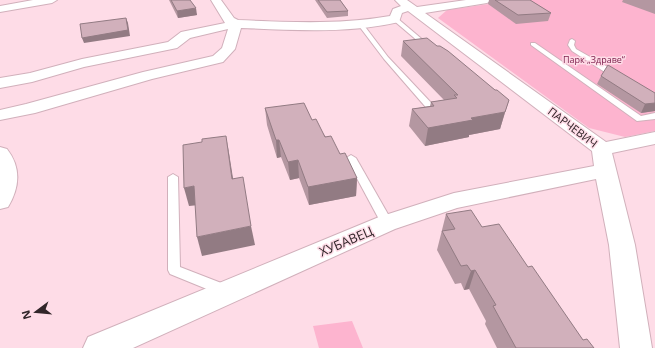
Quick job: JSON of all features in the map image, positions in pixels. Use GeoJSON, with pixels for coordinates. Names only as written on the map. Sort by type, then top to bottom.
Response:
{"type":"FeatureCollection","features":[{"type":"Feature","properties":{"kind":"street"},"geometry":{"type":"LineString","coordinates":[[0,8],[52,0]]}},
{"type":"Feature","properties":{"kind":"street"},"geometry":{"type":"LineString","coordinates":[[216,0],[230,21],[236,24]]}},
{"type":"Feature","properties":{"kind":"street"},"geometry":{"type":"LineString","coordinates":[[0,83],[32,77],[82,63],[172,45],[186,35],[236,24],[320,27],[361,25],[394,19],[397,11],[409,6],[487,0]]}},
{"type":"Feature","properties":{"kind":"street","name":"ПАРЧЕВИЧ"},"geometry":{"type":"LineString","coordinates":[[409,6],[604,160]]}},
{"type":"Feature","properties":{"kind":"street"},"geometry":{"type":"LineString","coordinates":[[0,115],[29,109],[148,75],[215,61],[222,57],[228,49],[236,24]]}},
{"type":"Feature","properties":{"kind":"street","name":"ХУБАВЕЦ"},"geometry":{"type":"LineString","coordinates":[[99,348],[387,223],[454,201],[604,160],[655,138]]}},
{"type":"Feature","properties":{"kind":"street"},"geometry":{"type":"LineString","coordinates":[[0,153],[4,158],[8,171],[6,184],[0,201]]}},
{"type":"Feature","properties":{"kind":"street"},"geometry":{"type":"LineString","coordinates":[[604,160],[622,245],[636,348]]}},
{"type":"Feature","properties":{"kind":"lane"},"geometry":{"type":"LineString","coordinates":[[394,19],[437,54]]}},
{"type":"Feature","properties":{"kind":"lane"},"geometry":{"type":"LineString","coordinates":[[361,25],[386,58],[433,110]]}},
{"type":"Feature","properties":{"kind":"lane"},"geometry":{"type":"LineString","coordinates":[[572,41],[571,44],[574,50],[621,78]]}},
{"type":"Feature","properties":{"kind":"lane"},"geometry":{"type":"LineString","coordinates":[[533,44],[640,119],[655,116]]}},
{"type":"Feature","properties":{"kind":"lane"},"geometry":{"type":"LineString","coordinates":[[350,158],[387,223]]}},
{"type":"Feature","properties":{"kind":"lane"},"geometry":{"type":"LineString","coordinates":[[173,177],[174,270],[228,292]]}},
{"type":"Feature","properties":{"kind":"green space","name":"Парк „Здраве“"},"geometry":{"type":"Polygon","coordinates":[[[517,0],[655,0],[655,131],[625,137],[589,128],[438,18],[447,10],[517,0]]]}},
{"type":"Feature","properties":{"kind":"green space"},"geometry":{"type":"Polygon","coordinates":[[[352,321],[363,348],[319,348],[313,326],[352,321]]]}},
{"type":"Feature","properties":{"kind":"building"},"geometry":{"type":"Polygon","coordinates":[[[171,0],[190,0],[196,8],[177,11],[171,0]]]}},
{"type":"Feature","properties":{"kind":"building"},"geometry":{"type":"Polygon","coordinates":[[[318,0],[340,0],[348,11],[327,12],[318,0]]]}},
{"type":"Feature","properties":{"kind":"building"},"geometry":{"type":"Polygon","coordinates":[[[495,0],[530,0],[551,13],[518,15],[495,0]]]}},
{"type":"Feature","properties":{"kind":"building"},"geometry":{"type":"Polygon","coordinates":[[[126,18],[128,30],[82,38],[80,24],[126,18]]]}},
{"type":"Feature","properties":{"kind":"building"},"geometry":{"type":"Polygon","coordinates":[[[427,38],[437,46],[440,46],[448,51],[509,100],[505,112],[471,118],[473,120],[428,128],[412,109],[434,106],[431,102],[457,98],[454,95],[458,95],[403,41],[427,38]]]}},
{"type":"Feature","properties":{"kind":"building"},"geometry":{"type":"Polygon","coordinates":[[[608,65],[655,93],[655,103],[645,104],[601,76],[608,65]]]}},
{"type":"Feature","properties":{"kind":"building"},"geometry":{"type":"Polygon","coordinates":[[[304,103],[312,120],[316,119],[325,137],[331,136],[340,154],[345,153],[357,178],[308,187],[298,160],[288,162],[279,140],[276,140],[265,108],[304,103]]]}},
{"type":"Feature","properties":{"kind":"building"},"geometry":{"type":"Polygon","coordinates":[[[226,136],[232,179],[243,177],[251,226],[197,237],[194,186],[184,188],[183,145],[202,142],[202,139],[226,136]]]}},
{"type":"Feature","properties":{"kind":"building"},"geometry":{"type":"Polygon","coordinates":[[[471,210],[482,227],[499,224],[528,267],[532,266],[583,340],[587,339],[594,348],[516,348],[493,306],[496,305],[475,270],[471,271],[467,265],[461,266],[442,231],[455,229],[446,214],[471,210]]]}}]}
